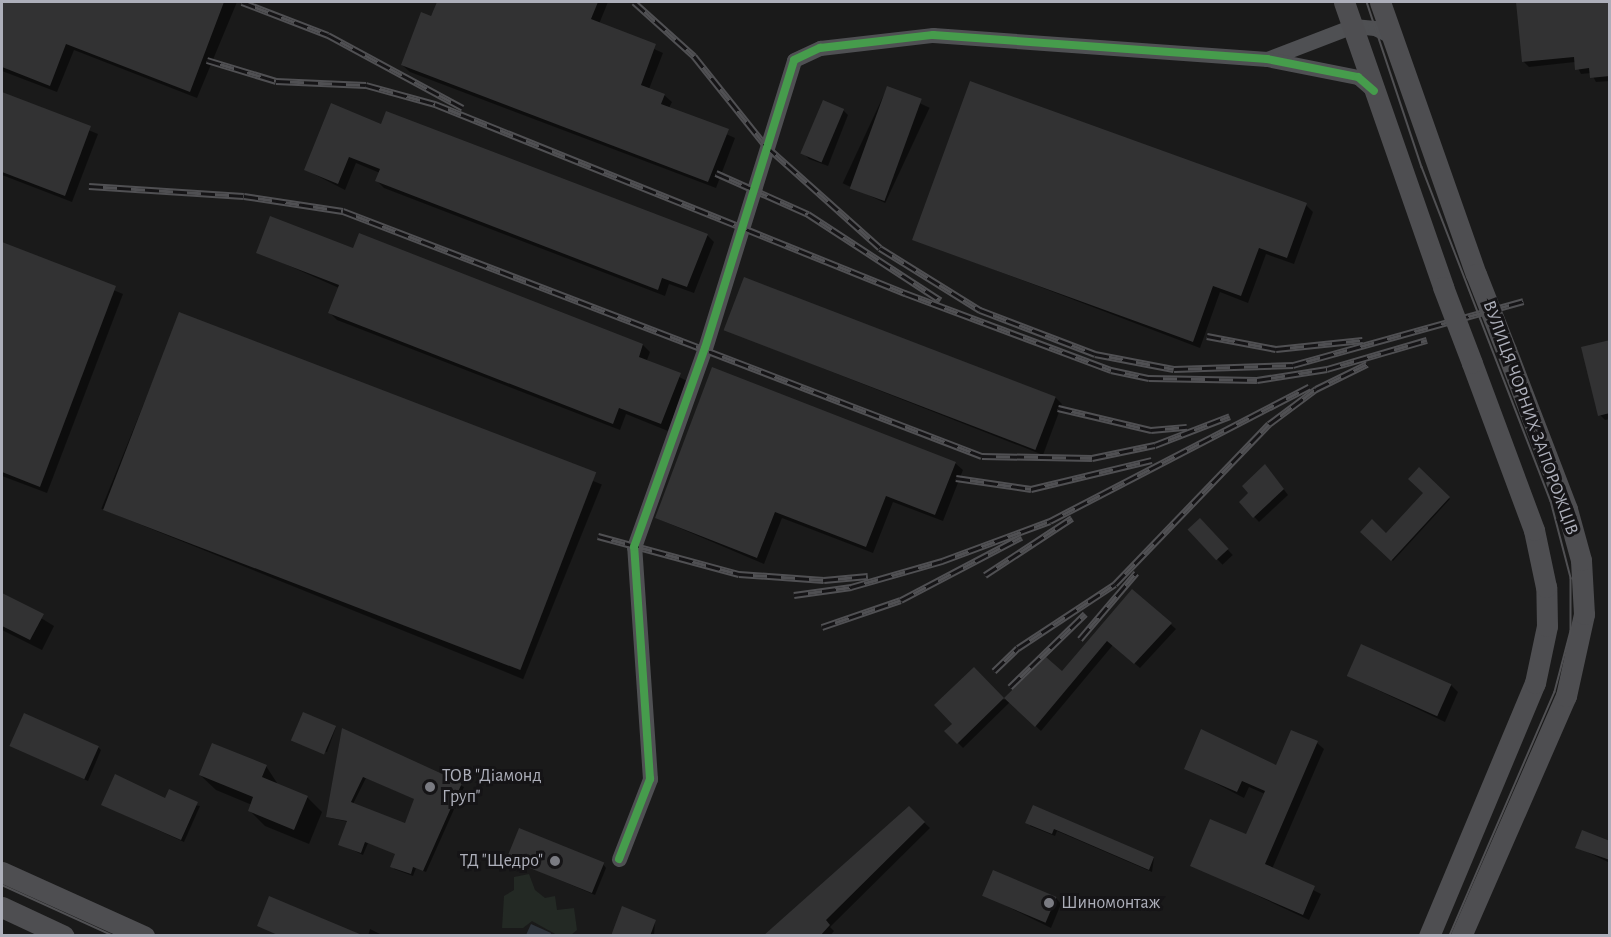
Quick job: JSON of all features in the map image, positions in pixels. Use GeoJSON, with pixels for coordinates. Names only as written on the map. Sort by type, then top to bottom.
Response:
{"type":"FeatureCollection","features":[{"type":"Feature","properties":{"kind":"main road","name":"ВУЛИЦЯ ЧОРНИХ ЗАПОРОЖЦІВ"},"geometry":{"type":"LineString","coordinates":[[1344,2],[1443,287],[1534,530],[1546,588],[1547,626],[1535,682],[1429,936]]}},
{"type":"Feature","properties":{"kind":"main road","name":"ВУЛИЦЯ ЧОРНИХ ЗАПОРОЖЦІВ"},"geometry":{"type":"LineString","coordinates":[[1380,2],[1476,274],[1570,517],[1583,569],[1584,614],[1566,696],[1461,936]]}},
{"type":"Feature","properties":{"kind":"main road"},"geometry":{"type":"LineString","coordinates":[[2,872],[144,936]]}},
{"type":"Feature","properties":{"kind":"main road"},"geometry":{"type":"LineString","coordinates":[[2,907],[64,936]]}},
{"type":"Feature","properties":{"kind":"street"},"geometry":{"type":"LineString","coordinates":[[1267,59],[1353,26],[1375,28],[1391,36]]}},
{"type":"Feature","properties":{"kind":"street"},"geometry":{"type":"LineString","coordinates":[[619,858],[650,779],[634,547],[705,348],[794,60],[820,48],[933,35],[1267,59],[1358,77],[1374,91]]}},
{"type":"Feature","properties":{"kind":"shaded area"},"geometry":{"type":"Polygon","coordinates":[[[529,874],[535,890],[545,898],[555,896],[557,910],[574,908],[577,930],[571,935],[557,935],[532,921],[523,928],[502,928],[504,896],[514,890],[514,877],[529,874]]]}},
{"type":"Feature","properties":{"kind":"shaded area"},"geometry":{"type":"Polygon","coordinates":[[[531,924],[551,933],[550,935],[526,935],[531,924]]]}},
{"type":"Feature","properties":{"kind":"building"},"geometry":{"type":"Polygon","coordinates":[[[2,2],[224,2],[190,92],[66,44],[50,86],[2,67],[2,2]]]}},
{"type":"Feature","properties":{"kind":"building"},"geometry":{"type":"Polygon","coordinates":[[[437,2],[598,2],[591,19],[656,44],[641,85],[665,94],[661,104],[729,129],[708,182],[401,65],[421,12],[431,16],[437,2]]]}},
{"type":"Feature","properties":{"kind":"building"},"geometry":{"type":"Polygon","coordinates":[[[1516,2],[1610,2],[1610,76],[1590,78],[1589,68],[1575,70],[1574,57],[1522,62],[1516,2]]]}},
{"type":"Feature","properties":{"kind":"building"},"geometry":{"type":"Polygon","coordinates":[[[970,81],[1307,203],[1287,258],[1259,248],[1241,296],[1213,286],[1193,342],[912,240],[970,81]]]}},
{"type":"Feature","properties":{"kind":"building"},"geometry":{"type":"Polygon","coordinates":[[[887,86],[922,99],[884,201],[850,188],[887,86]]]}},
{"type":"Feature","properties":{"kind":"building"},"geometry":{"type":"Polygon","coordinates":[[[2,92],[91,126],[65,196],[2,172],[2,92]]]}},
{"type":"Feature","properties":{"kind":"building"},"geometry":{"type":"Polygon","coordinates":[[[823,100],[844,109],[822,162],[800,153],[823,100]]]}},
{"type":"Feature","properties":{"kind":"building"},"geometry":{"type":"Polygon","coordinates":[[[331,103],[381,124],[386,111],[708,234],[687,287],[662,278],[658,290],[375,181],[380,169],[349,157],[338,184],[304,170],[331,103]]]}},
{"type":"Feature","properties":{"kind":"building"},"geometry":{"type":"Polygon","coordinates":[[[270,216],[353,248],[359,233],[643,344],[639,357],[681,373],[661,424],[619,408],[613,424],[328,313],[339,285],[256,253],[270,216]]]}},
{"type":"Feature","properties":{"kind":"building"},"geometry":{"type":"Polygon","coordinates":[[[2,242],[116,286],[40,487],[2,472],[2,242]]]}},
{"type":"Feature","properties":{"kind":"building"},"geometry":{"type":"Polygon","coordinates":[[[744,277],[1056,397],[1035,450],[724,330],[744,277]]]}},
{"type":"Feature","properties":{"kind":"building"},"geometry":{"type":"Polygon","coordinates":[[[179,312],[596,472],[520,670],[103,510],[179,312]]]}},
{"type":"Feature","properties":{"kind":"building"},"geometry":{"type":"Polygon","coordinates":[[[1610,340],[1610,413],[1598,416],[1581,347],[1610,340]]]}},
{"type":"Feature","properties":{"kind":"building"},"geometry":{"type":"Polygon","coordinates":[[[712,367],[956,462],[935,515],[886,496],[866,547],[775,512],[757,558],[655,518],[712,367]]]}},
{"type":"Feature","properties":{"kind":"building"},"geometry":{"type":"Polygon","coordinates":[[[1265,464],[1284,489],[1253,518],[1239,502],[1248,493],[1242,486],[1265,464]]]}},
{"type":"Feature","properties":{"kind":"building"},"geometry":{"type":"Polygon","coordinates":[[[1419,467],[1450,497],[1391,561],[1360,532],[1372,519],[1386,533],[1423,493],[1408,479],[1419,467]]]}},
{"type":"Feature","properties":{"kind":"building"},"geometry":{"type":"Polygon","coordinates":[[[1200,518],[1229,549],[1216,560],[1188,530],[1200,518]]]}},
{"type":"Feature","properties":{"kind":"building"},"geometry":{"type":"Polygon","coordinates":[[[1132,589],[1172,623],[1134,664],[1107,641],[1035,727],[1004,698],[1046,657],[1062,671],[1132,589]]]}},
{"type":"Feature","properties":{"kind":"building"},"geometry":{"type":"Polygon","coordinates":[[[2,593],[44,614],[30,640],[2,626],[2,593]]]}},
{"type":"Feature","properties":{"kind":"building"},"geometry":{"type":"Polygon","coordinates":[[[1361,644],[1451,684],[1437,716],[1347,676],[1361,644]]]}},
{"type":"Feature","properties":{"kind":"building"},"geometry":{"type":"Polygon","coordinates":[[[974,667],[1004,698],[957,744],[944,731],[952,724],[934,705],[974,667]]]}},
{"type":"Feature","properties":{"kind":"building"},"geometry":{"type":"Polygon","coordinates":[[[303,712],[336,726],[324,755],[291,741],[303,712]]]}},
{"type":"Feature","properties":{"kind":"building"},"geometry":{"type":"Polygon","coordinates":[[[24,713],[99,746],[84,779],[9,746],[24,713]]]}},
{"type":"Feature","properties":{"kind":"building"},"geometry":{"type":"Polygon","coordinates":[[[342,728],[462,783],[423,871],[413,867],[411,874],[390,867],[395,854],[365,842],[361,853],[338,845],[347,821],[326,817],[342,728]],[[363,777],[351,802],[405,823],[414,799],[363,777]]]}},
{"type":"Feature","properties":{"kind":"building"},"geometry":{"type":"Polygon","coordinates":[[[1201,729],[1276,765],[1291,730],[1318,741],[1265,864],[1315,886],[1303,915],[1190,866],[1210,819],[1246,834],[1265,791],[1242,781],[1237,792],[1184,769],[1201,729]]]}},
{"type":"Feature","properties":{"kind":"building"},"geometry":{"type":"Polygon","coordinates":[[[212,743],[267,765],[262,777],[308,796],[294,830],[248,811],[253,797],[199,775],[212,743]]]}},
{"type":"Feature","properties":{"kind":"building"},"geometry":{"type":"Polygon","coordinates":[[[115,774],[165,798],[169,789],[198,802],[181,840],[101,805],[115,774]]]}},
{"type":"Feature","properties":{"kind":"building"},"geometry":{"type":"Polygon","coordinates":[[[1033,805],[1154,857],[1149,870],[1054,829],[1052,834],[1025,823],[1033,805]]]}},
{"type":"Feature","properties":{"kind":"building"},"geometry":{"type":"Polygon","coordinates":[[[909,806],[925,822],[826,920],[830,925],[820,936],[763,936],[909,806]]]}},
{"type":"Feature","properties":{"kind":"building","name":"ТД \"Щедро\""},"geometry":{"type":"Polygon","coordinates":[[[519,828],[604,862],[592,893],[507,859],[519,828]]]}},
{"type":"Feature","properties":{"kind":"building"},"geometry":{"type":"Polygon","coordinates":[[[1582,830],[1610,841],[1610,860],[1575,848],[1582,830]]]}},
{"type":"Feature","properties":{"kind":"building"},"geometry":{"type":"Polygon","coordinates":[[[993,870],[1057,897],[1046,923],[982,896],[993,870]]]}},
{"type":"Feature","properties":{"kind":"building"},"geometry":{"type":"Polygon","coordinates":[[[269,896],[362,936],[280,936],[257,926],[269,896]]]}},
{"type":"Feature","properties":{"kind":"building"},"geometry":{"type":"Polygon","coordinates":[[[622,906],[656,920],[650,936],[611,936],[622,906]]]}},
{"type":"Feature","properties":{"kind":"tram line"},"geometry":{"type":"LineString","coordinates":[[1367,2],[1422,167],[1551,501],[1571,578],[1571,631],[1555,692],[1450,936]]}},
{"type":"Feature","properties":{"kind":"tram line"},"geometry":{"type":"LineString","coordinates":[[2,885],[114,936]]}},
{"type":"Feature","properties":{"kind":"railway"},"geometry":{"type":"LineString","coordinates":[[242,2],[328,35],[463,108]]}},
{"type":"Feature","properties":{"kind":"railway"},"geometry":{"type":"LineString","coordinates":[[634,2],[694,56],[765,145],[880,248],[980,310],[1095,354],[1174,369],[1293,365],[1523,301]]}},
{"type":"Feature","properties":{"kind":"railway"},"geometry":{"type":"LineString","coordinates":[[207,60],[276,81],[366,85],[435,104],[905,293],[1111,370],[1149,378],[1257,380],[1327,369],[1427,340]]}},
{"type":"Feature","properties":{"kind":"railway"},"geometry":{"type":"LineString","coordinates":[[716,173],[808,214],[940,300]]}},
{"type":"Feature","properties":{"kind":"railway"},"geometry":{"type":"LineString","coordinates":[[89,186],[244,196],[343,211],[982,456],[1092,458],[1155,445],[1230,416]]}},
{"type":"Feature","properties":{"kind":"railway"},"geometry":{"type":"LineString","coordinates":[[1207,336],[1276,349],[1363,340]]}},
{"type":"Feature","properties":{"kind":"railway"},"geometry":{"type":"LineString","coordinates":[[994,671],[1018,648],[1115,584],[1269,424],[1316,389],[1367,364]]}},
{"type":"Feature","properties":{"kind":"railway"},"geometry":{"type":"LineString","coordinates":[[794,595],[851,587],[942,561],[1050,521],[1309,387]]}},
{"type":"Feature","properties":{"kind":"railway"},"geometry":{"type":"LineString","coordinates":[[1058,408],[1151,430],[1187,427]]}},
{"type":"Feature","properties":{"kind":"railway"},"geometry":{"type":"LineString","coordinates":[[956,478],[1031,489],[1152,460]]}},
{"type":"Feature","properties":{"kind":"railway"},"geometry":{"type":"LineString","coordinates":[[985,575],[1072,518]]}},
{"type":"Feature","properties":{"kind":"railway"},"geometry":{"type":"LineString","coordinates":[[598,536],[739,574],[824,580],[868,576]]}},
{"type":"Feature","properties":{"kind":"railway"},"geometry":{"type":"LineString","coordinates":[[822,627],[901,600],[1021,537]]}},
{"type":"Feature","properties":{"kind":"railway"},"geometry":{"type":"LineString","coordinates":[[1080,639],[1136,573]]}},
{"type":"Feature","properties":{"kind":"railway"},"geometry":{"type":"LineString","coordinates":[[1010,687],[1085,614]]}},
{"type":"Feature","properties":{"kind":"cycle path"},"geometry":{"type":"LineString","coordinates":[[619,859],[650,779],[634,547],[705,348],[794,60],[820,48],[933,35],[1267,59],[1358,77],[1374,91]]}},
{"type":"Feature","properties":{"kind":"place","name":"ТОВ \"Діамонд Груп\""},"geometry":{"type":"Point","coordinates":[430,787]}},
{"type":"Feature","properties":{"kind":"place","name":"ТД \"Щедро\""},"geometry":{"type":"Point","coordinates":[555,861]}},
{"type":"Feature","properties":{"kind":"place","name":"Шиномонтаж"},"geometry":{"type":"Point","coordinates":[1049,903]}}]}
